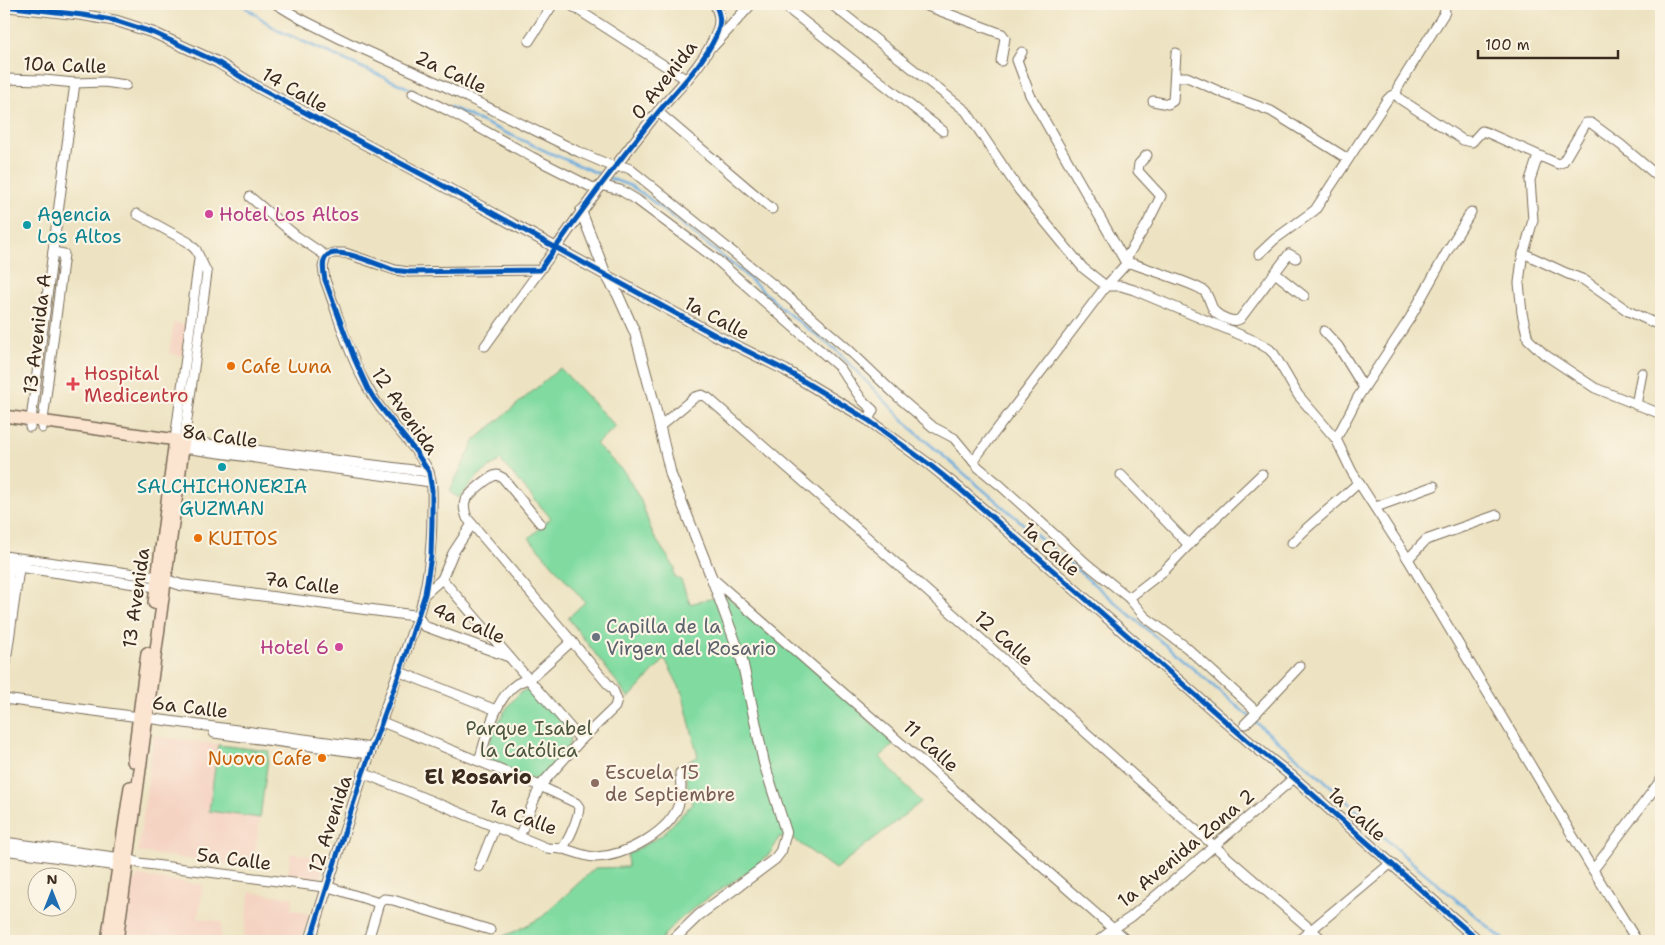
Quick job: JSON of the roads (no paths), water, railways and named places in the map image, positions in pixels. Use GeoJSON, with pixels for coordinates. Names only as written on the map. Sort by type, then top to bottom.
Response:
{"type":"FeatureCollection","features":[{"type":"Feature","properties":{"kind":"main road","name":"8a Calle"},"geometry":{"type":"LineString","coordinates":[[4,416],[37,424],[179,444]]}},
{"type":"Feature","properties":{"kind":"main road","name":"8a Calle"},"geometry":{"type":"LineString","coordinates":[[4,423],[37,424]]}},
{"type":"Feature","properties":{"kind":"main road","name":"13 Avenida"},"geometry":{"type":"LineString","coordinates":[[117,941],[142,720],[179,444]]}},
{"type":"Feature","properties":{"kind":"main road","name":"13 Avenida"},"geometry":{"type":"LineString","coordinates":[[107,941],[127,863]]}},
{"type":"Feature","properties":{"kind":"street","name":"2a Calle"},"geometry":{"type":"LineString","coordinates":[[276,4],[347,42],[436,82],[613,168],[625,166],[630,168],[788,297],[933,427],[954,438],[978,468],[1001,486],[1087,564],[1130,598],[1145,617],[1186,647],[1255,714]]}},
{"type":"Feature","properties":{"kind":"street"},"geometry":{"type":"LineString","coordinates":[[529,41],[553,4]]}},
{"type":"Feature","properties":{"kind":"street"},"geometry":{"type":"LineString","coordinates":[[570,4],[687,80]]}},
{"type":"Feature","properties":{"kind":"street","name":"0 Avenida"},"geometry":{"type":"LineString","coordinates":[[613,168],[658,112],[687,80],[709,49],[720,23],[719,13],[715,4]]}},
{"type":"Feature","properties":{"kind":"street","name":"0 Avenida"},"geometry":{"type":"LineString","coordinates":[[709,49],[722,38],[751,4]]}},
{"type":"Feature","properties":{"kind":"street"},"geometry":{"type":"LineString","coordinates":[[782,4],[943,132]]}},
{"type":"Feature","properties":{"kind":"street"},"geometry":{"type":"LineString","coordinates":[[831,4],[966,111],[1019,190],[1083,268],[1106,286],[1121,286],[1134,290],[1262,345],[1274,354],[1298,394],[1336,439],[1359,482],[1408,559],[1637,941]]}},
{"type":"Feature","properties":{"kind":"street"},"geometry":{"type":"LineString","coordinates":[[922,4],[1002,34],[1005,38],[1001,61]]}},
{"type":"Feature","properties":{"kind":"street"},"geometry":{"type":"LineString","coordinates":[[1258,254],[1275,238],[1312,213],[1388,100],[1396,94],[1398,87],[1437,27],[1445,12],[1445,5]]}},
{"type":"Feature","properties":{"kind":"street","name":"14 Calle"},"geometry":{"type":"LineString","coordinates":[[4,6],[74,13],[117,22],[169,39],[216,62],[259,88],[556,248]]}},
{"type":"Feature","properties":{"kind":"street"},"geometry":{"type":"LineString","coordinates":[[1022,52],[1017,60],[1030,95],[1127,263]]}},
{"type":"Feature","properties":{"kind":"street"},"geometry":{"type":"LineString","coordinates":[[1153,101],[1168,104],[1173,101],[1176,52]]}},
{"type":"Feature","properties":{"kind":"street"},"geometry":{"type":"LineString","coordinates":[[1175,77],[1187,77],[1270,111],[1348,159]]}},
{"type":"Feature","properties":{"kind":"street","name":"10a Calle"},"geometry":{"type":"LineString","coordinates":[[4,79],[75,83],[104,82],[126,85]]}},
{"type":"Feature","properties":{"kind":"street","name":"13 Avenida A"},"geometry":{"type":"LineString","coordinates":[[37,424],[64,254],[53,252],[75,83]]}},
{"type":"Feature","properties":{"kind":"street"},"geometry":{"type":"LineString","coordinates":[[413,93],[532,157],[600,186],[628,194],[657,213],[717,260],[840,368],[862,400],[873,410],[868,420]]}},
{"type":"Feature","properties":{"kind":"street"},"geometry":{"type":"LineString","coordinates":[[1396,94],[1400,99],[1463,140],[1474,141],[1482,132],[1504,139],[1555,163],[1562,163],[1585,124],[1590,122],[1661,179]]}},
{"type":"Feature","properties":{"kind":"street"},"geometry":{"type":"LineString","coordinates":[[658,112],[772,209]]}},
{"type":"Feature","properties":{"kind":"street"},"geometry":{"type":"LineString","coordinates":[[973,460],[1106,286],[1127,263],[1128,255],[1148,224],[1161,197],[1138,171],[1139,164],[1148,155]]}},
{"type":"Feature","properties":{"kind":"street"},"geometry":{"type":"LineString","coordinates":[[1538,156],[1530,180],[1533,220],[1523,253],[1520,274],[1520,299],[1526,334],[1531,344],[1588,385],[1661,414]]}},
{"type":"Feature","properties":{"kind":"street"},"geometry":{"type":"LineString","coordinates":[[485,346],[613,168]]}},
{"type":"Feature","properties":{"kind":"street"},"geometry":{"type":"LineString","coordinates":[[250,197],[295,235],[326,256],[333,253],[345,253],[395,270],[409,272],[446,273],[540,270]]}},
{"type":"Feature","properties":{"kind":"street"},"geometry":{"type":"LineString","coordinates":[[582,212],[606,275],[632,324],[660,426],[674,486],[711,576],[742,660],[764,763],[786,832],[781,850],[775,859],[699,915],[672,941]]}},
{"type":"Feature","properties":{"kind":"street"},"geometry":{"type":"LineString","coordinates":[[1336,439],[1364,388],[1410,318],[1471,212]]}},
{"type":"Feature","properties":{"kind":"street"},"geometry":{"type":"LineString","coordinates":[[137,214],[181,237],[196,250],[199,259]]}},
{"type":"Feature","properties":{"kind":"street","name":"1a Calle"},"geometry":{"type":"LineString","coordinates":[[556,248],[730,344],[785,370],[868,420],[930,465],[960,489],[1248,741],[1294,778],[1479,941]]}},
{"type":"Feature","properties":{"kind":"street"},"geometry":{"type":"LineString","coordinates":[[1523,253],[1566,274],[1584,280],[1628,311],[1661,326]]}},
{"type":"Feature","properties":{"kind":"street"},"geometry":{"type":"LineString","coordinates":[[1127,263],[1199,288],[1208,297],[1215,312],[1235,321],[1240,319],[1290,254],[1296,258]]}},
{"type":"Feature","properties":{"kind":"street","name":"12 Avenida"},"geometry":{"type":"LineString","coordinates":[[310,941],[363,773],[400,672],[425,594],[431,556],[431,482],[429,472],[416,452],[375,400],[359,372],[326,280],[323,267],[326,256]]}},
{"type":"Feature","properties":{"kind":"street","name":"13 Avenida"},"geometry":{"type":"LineString","coordinates":[[179,444],[207,275],[199,259]]}},
{"type":"Feature","properties":{"kind":"street","name":"13 Avenida"},"geometry":{"type":"LineString","coordinates":[[179,444],[199,259]]}},
{"type":"Feature","properties":{"kind":"street"},"geometry":{"type":"LineString","coordinates":[[1275,273],[1304,296]]}},
{"type":"Feature","properties":{"kind":"street"},"geometry":{"type":"LineString","coordinates":[[1324,331],[1338,346],[1364,388]]}},
{"type":"Feature","properties":{"kind":"street"},"geometry":{"type":"LineString","coordinates":[[1636,405],[1642,373]]}},
{"type":"Feature","properties":{"kind":"street","name":"12 Calle"},"geometry":{"type":"LineString","coordinates":[[660,426],[695,397],[702,395],[708,398],[1175,812],[1324,941]]}},
{"type":"Feature","properties":{"kind":"street","name":"8a Calle"},"geometry":{"type":"LineString","coordinates":[[179,444],[429,472]]}},
{"type":"Feature","properties":{"kind":"street","name":"8a Calle"},"geometry":{"type":"LineString","coordinates":[[179,444],[431,482]]}},
{"type":"Feature","properties":{"kind":"street"},"geometry":{"type":"LineString","coordinates":[[1130,598],[1162,574],[1189,544],[1262,474]]}},
{"type":"Feature","properties":{"kind":"street"},"geometry":{"type":"LineString","coordinates":[[519,837],[540,786],[581,740],[613,710],[617,703],[613,690],[472,524],[465,514],[464,506],[468,498],[490,477],[497,475],[504,478],[540,523]]}},
{"type":"Feature","properties":{"kind":"street"},"geometry":{"type":"LineString","coordinates":[[1121,475],[1189,544]]}},
{"type":"Feature","properties":{"kind":"street"},"geometry":{"type":"LineString","coordinates":[[1292,543],[1304,530],[1339,502],[1359,482]]}},
{"type":"Feature","properties":{"kind":"street"},"geometry":{"type":"LineString","coordinates":[[1376,507],[1434,486]]}},
{"type":"Feature","properties":{"kind":"street"},"geometry":{"type":"LineString","coordinates":[[1408,559],[1426,540],[1497,515]]}},
{"type":"Feature","properties":{"kind":"street"},"geometry":{"type":"LineString","coordinates":[[425,594],[442,579],[453,553],[472,524]]}},
{"type":"Feature","properties":{"kind":"street"},"geometry":{"type":"LineString","coordinates":[[4,618],[12,562]]}},
{"type":"Feature","properties":{"kind":"street"},"geometry":{"type":"LineString","coordinates":[[4,675],[12,562]]}},
{"type":"Feature","properties":{"kind":"street","name":"7a Calle"},"geometry":{"type":"LineString","coordinates":[[12,562],[160,582],[172,588],[181,585],[418,616]]}},
{"type":"Feature","properties":{"kind":"street","name":"11 Calle"},"geometry":{"type":"LineString","coordinates":[[711,576],[1127,941]]}},
{"type":"Feature","properties":{"kind":"street"},"geometry":{"type":"LineString","coordinates":[[442,579],[581,740]]}},
{"type":"Feature","properties":{"kind":"street","name":"4a Calle"},"geometry":{"type":"LineString","coordinates":[[418,616],[424,626],[509,657]]}},
{"type":"Feature","properties":{"kind":"street"},"geometry":{"type":"LineString","coordinates":[[479,761],[496,710],[513,686],[522,680],[530,679],[572,641]]}},
{"type":"Feature","properties":{"kind":"street"},"geometry":{"type":"LineString","coordinates":[[1244,724],[1300,666]]}},
{"type":"Feature","properties":{"kind":"street"},"geometry":{"type":"LineString","coordinates":[[400,672],[496,710]]}},
{"type":"Feature","properties":{"kind":"street","name":"6a Calle"},"geometry":{"type":"LineString","coordinates":[[4,699],[371,752]]}},
{"type":"Feature","properties":{"kind":"street","name":"6a Calle"},"geometry":{"type":"LineString","coordinates":[[4,704],[142,720]]}},
{"type":"Feature","properties":{"kind":"street"},"geometry":{"type":"LineString","coordinates":[[382,722],[571,800],[579,807],[578,814],[566,844],[561,849]]}},
{"type":"Feature","properties":{"kind":"street","name":"1a Calle"},"geometry":{"type":"LineString","coordinates":[[363,773],[547,848],[561,849],[588,856],[606,856],[627,850],[661,829],[672,818],[679,803],[682,787],[680,773]]}},
{"type":"Feature","properties":{"kind":"street","name":"1a Avenida Zona 2"},"geometry":{"type":"LineString","coordinates":[[1098,941],[1130,917],[1294,778]]}},
{"type":"Feature","properties":{"kind":"street"},"geometry":{"type":"LineString","coordinates":[[1593,870],[1661,780]]}},
{"type":"Feature","properties":{"kind":"street"},"geometry":{"type":"LineString","coordinates":[[479,867],[495,827]]}},
{"type":"Feature","properties":{"kind":"street","name":"5a Calle"},"geometry":{"type":"LineString","coordinates":[[4,842],[127,863]]}},
{"type":"Feature","properties":{"kind":"street","name":"5a Calle"},"geometry":{"type":"LineString","coordinates":[[4,850],[326,887],[338,889],[379,903],[384,899],[393,900],[490,930]]}},
{"type":"Feature","properties":{"kind":"street"},"geometry":{"type":"LineString","coordinates":[[1298,941],[1390,864]]}},
{"type":"Feature","properties":{"kind":"street"},"geometry":{"type":"LineString","coordinates":[[369,941],[379,903]]}},
{"type":"Feature","properties":{"kind":"waterway"},"geometry":{"type":"LineString","coordinates":[[241,4],[277,30],[413,90]]}},
{"type":"Feature","properties":{"kind":"waterway"},"geometry":{"type":"LineString","coordinates":[[450,107],[604,176]]}},
{"type":"Feature","properties":{"kind":"waterway"},"geometry":{"type":"LineString","coordinates":[[609,178],[631,186],[646,196],[742,272],[785,311],[836,350],[913,430],[1339,793],[1394,847],[1505,941]]}},
{"type":"Feature","properties":{"kind":"place","name":"Hotel Los Altos"},"geometry":{"type":"Point","coordinates":[209,214]}},
{"type":"Feature","properties":{"kind":"place","name":"Agencia Los Altos"},"geometry":{"type":"Point","coordinates":[27,225]}},
{"type":"Feature","properties":{"kind":"place","name":"Cafe Luna"},"geometry":{"type":"Point","coordinates":[231,366]}},
{"type":"Feature","properties":{"kind":"place","name":"Hospital Medicentro"},"geometry":{"type":"Point","coordinates":[73,384]}},
{"type":"Feature","properties":{"kind":"place","name":"SALCHICHONERIA GUZMAN"},"geometry":{"type":"Point","coordinates":[222,467]}},
{"type":"Feature","properties":{"kind":"place","name":"KUITOS"},"geometry":{"type":"Point","coordinates":[198,538]}},
{"type":"Feature","properties":{"kind":"place","name":"Capilla de la Virgen del Rosario"},"geometry":{"type":"Point","coordinates":[596,637]}},
{"type":"Feature","properties":{"kind":"place","name":"Hotel 6"},"geometry":{"type":"Point","coordinates":[339,647]}},
{"type":"Feature","properties":{"kind":"place","name":"Nuovo Cafe"},"geometry":{"type":"Point","coordinates":[322,758]}},
{"type":"Feature","properties":{"kind":"place","name":"Escuela 15 de Septiembre"},"geometry":{"type":"Point","coordinates":[595,783]}},
{"type":"Feature","properties":{"kind":"district","name":"El Rosario"},"geometry":{"type":"Point","coordinates":[478,777]}},
{"type":"Feature","properties":{"kind":"park label","name":"Parque Isabel la Católica"},"geometry":{"type":"Point","coordinates":[529,739]}}]}
